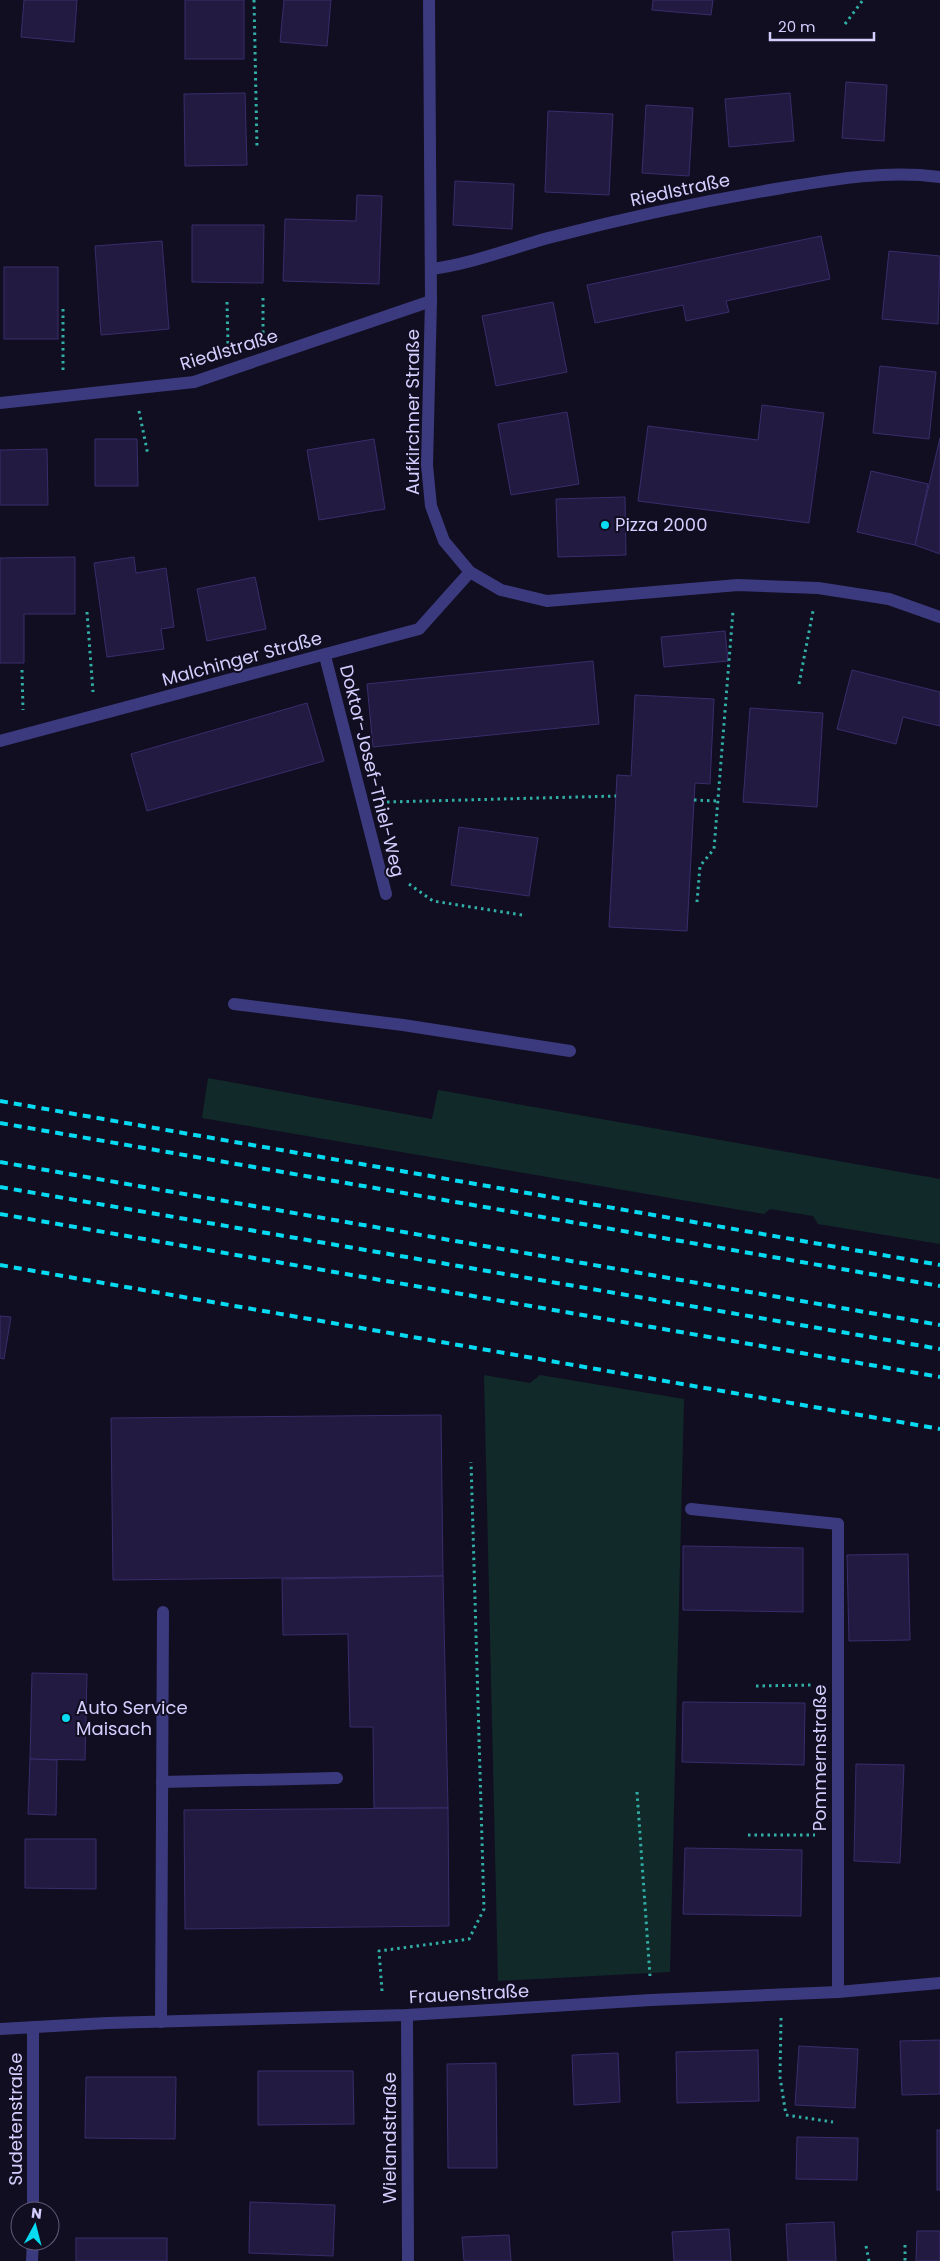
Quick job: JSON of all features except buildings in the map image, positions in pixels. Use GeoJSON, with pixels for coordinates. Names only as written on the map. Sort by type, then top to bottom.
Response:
{"type":"FeatureCollection","features":[{"type":"Feature","properties":{"kind":"street","name":"Aufkirchner Straße"},"geometry":{"type":"LineString","coordinates":[[429,0],[431,301],[427,465],[431,506],[444,541],[470,572],[501,590],[547,601],[738,585],[818,588],[889,599],[940,617]]}},
{"type":"Feature","properties":{"kind":"street","name":"Riedlstraße"},"geometry":{"type":"LineString","coordinates":[[431,269],[458,265],[547,239],[697,202],[864,175],[912,173],[940,177]]}},
{"type":"Feature","properties":{"kind":"street","name":"Riedlstraße"},"geometry":{"type":"LineString","coordinates":[[0,403],[194,382],[431,301]]}},
{"type":"Feature","properties":{"kind":"street","name":"Malchinger Straße"},"geometry":{"type":"LineString","coordinates":[[0,741],[325,656],[419,629],[470,572]]}},
{"type":"Feature","properties":{"kind":"street","name":"Doktor-Josef-Thiel-Weg"},"geometry":{"type":"LineString","coordinates":[[325,656],[386,894]]}},
{"type":"Feature","properties":{"kind":"street"},"geometry":{"type":"LineString","coordinates":[[234,1004],[403,1025],[570,1051]]}},
{"type":"Feature","properties":{"kind":"street","name":"Pommernstraße"},"geometry":{"type":"LineString","coordinates":[[691,1509],[838,1524],[838,1992]]}},
{"type":"Feature","properties":{"kind":"street"},"geometry":{"type":"LineString","coordinates":[[161,2022],[163,1612]]}},
{"type":"Feature","properties":{"kind":"street"},"geometry":{"type":"LineString","coordinates":[[162,1782],[337,1778]]}},
{"type":"Feature","properties":{"kind":"street","name":"Frauenstraße"},"geometry":{"type":"LineString","coordinates":[[0,2029],[407,2015],[651,2000],[838,1992],[940,1983]]}},
{"type":"Feature","properties":{"kind":"street","name":"Wielandstraße"},"geometry":{"type":"LineString","coordinates":[[407,2015],[408,2261]]}},
{"type":"Feature","properties":{"kind":"street","name":"Sudetenstraße"},"geometry":{"type":"LineString","coordinates":[[33,2027],[33,2201]]}},
{"type":"Feature","properties":{"kind":"path"},"geometry":{"type":"LineString","coordinates":[[254,0],[257,148]]}},
{"type":"Feature","properties":{"kind":"path"},"geometry":{"type":"LineString","coordinates":[[845,24],[863,0]]}},
{"type":"Feature","properties":{"kind":"path"},"geometry":{"type":"LineString","coordinates":[[262,359],[263,296]]}},
{"type":"Feature","properties":{"kind":"path"},"geometry":{"type":"LineString","coordinates":[[226,302],[229,371]]}},
{"type":"Feature","properties":{"kind":"path"},"geometry":{"type":"LineString","coordinates":[[63,309],[64,396]]}},
{"type":"Feature","properties":{"kind":"path"},"geometry":{"type":"LineString","coordinates":[[135,388],[148,455]]}},
{"type":"Feature","properties":{"kind":"path"},"geometry":{"type":"LineString","coordinates":[[697,902],[700,866],[714,849],[733,607],[738,585]]}},
{"type":"Feature","properties":{"kind":"path"},"geometry":{"type":"LineString","coordinates":[[799,684],[818,588]]}},
{"type":"Feature","properties":{"kind":"path"},"geometry":{"type":"LineString","coordinates":[[87,612],[95,716]]}},
{"type":"Feature","properties":{"kind":"path"},"geometry":{"type":"LineString","coordinates":[[22,670],[23,735]]}},
{"type":"Feature","properties":{"kind":"path"},"geometry":{"type":"LineString","coordinates":[[363,803],[616,796]]}},
{"type":"Feature","properties":{"kind":"path"},"geometry":{"type":"LineString","coordinates":[[694,800],[717,801]]}},
{"type":"Feature","properties":{"kind":"path"},"geometry":{"type":"LineString","coordinates":[[378,862],[432,901],[522,914]]}},
{"type":"Feature","properties":{"kind":"path"},"geometry":{"type":"LineString","coordinates":[[384,2016],[379,1951],[469,1938],[484,1909],[471,1462]]}},
{"type":"Feature","properties":{"kind":"path"},"geometry":{"type":"LineString","coordinates":[[756,1686],[838,1684]]}},
{"type":"Feature","properties":{"kind":"path"},"geometry":{"type":"LineString","coordinates":[[637,1792],[651,2000]]}},
{"type":"Feature","properties":{"kind":"path"},"geometry":{"type":"LineString","coordinates":[[748,1835],[838,1835]]}},
{"type":"Feature","properties":{"kind":"path"},"geometry":{"type":"LineString","coordinates":[[781,1994],[780,2077],[786,2114],[832,2122]]}},
{"type":"Feature","properties":{"kind":"path"},"geometry":{"type":"LineString","coordinates":[[905,2245],[905,2261]]}},
{"type":"Feature","properties":{"kind":"path"},"geometry":{"type":"LineString","coordinates":[[866,2246],[869,2261]]}},
{"type":"Feature","properties":{"kind":"green space"},"geometry":{"type":"Polygon","coordinates":[[[208,1078],[432,1119],[438,1090],[940,1179],[940,1244],[818,1224],[813,1216],[770,1209],[764,1214],[202,1118],[208,1078]]]}},
{"type":"Feature","properties":{"kind":"green space"},"geometry":{"type":"Polygon","coordinates":[[[484,1375],[530,1383],[540,1375],[684,1399],[670,1972],[498,1981],[484,1375]]]}},
{"type":"Feature","properties":{"kind":"railway"},"geometry":{"type":"LineString","coordinates":[[0,1101],[940,1265]]}},
{"type":"Feature","properties":{"kind":"railway"},"geometry":{"type":"LineString","coordinates":[[0,1123],[940,1286]]}},
{"type":"Feature","properties":{"kind":"railway"},"geometry":{"type":"LineString","coordinates":[[0,1162],[940,1325]]}},
{"type":"Feature","properties":{"kind":"railway"},"geometry":{"type":"LineString","coordinates":[[0,1187],[940,1349]]}},
{"type":"Feature","properties":{"kind":"railway"},"geometry":{"type":"LineString","coordinates":[[0,1214],[940,1377]]}},
{"type":"Feature","properties":{"kind":"railway"},"geometry":{"type":"LineString","coordinates":[[0,1265],[940,1429]]}},
{"type":"Feature","properties":{"kind":"place","name":"Pizza 2000"},"geometry":{"type":"Point","coordinates":[605,525]}},
{"type":"Feature","properties":{"kind":"place","name":"Auto Service Maisach"},"geometry":{"type":"Point","coordinates":[66,1718]}}]}
